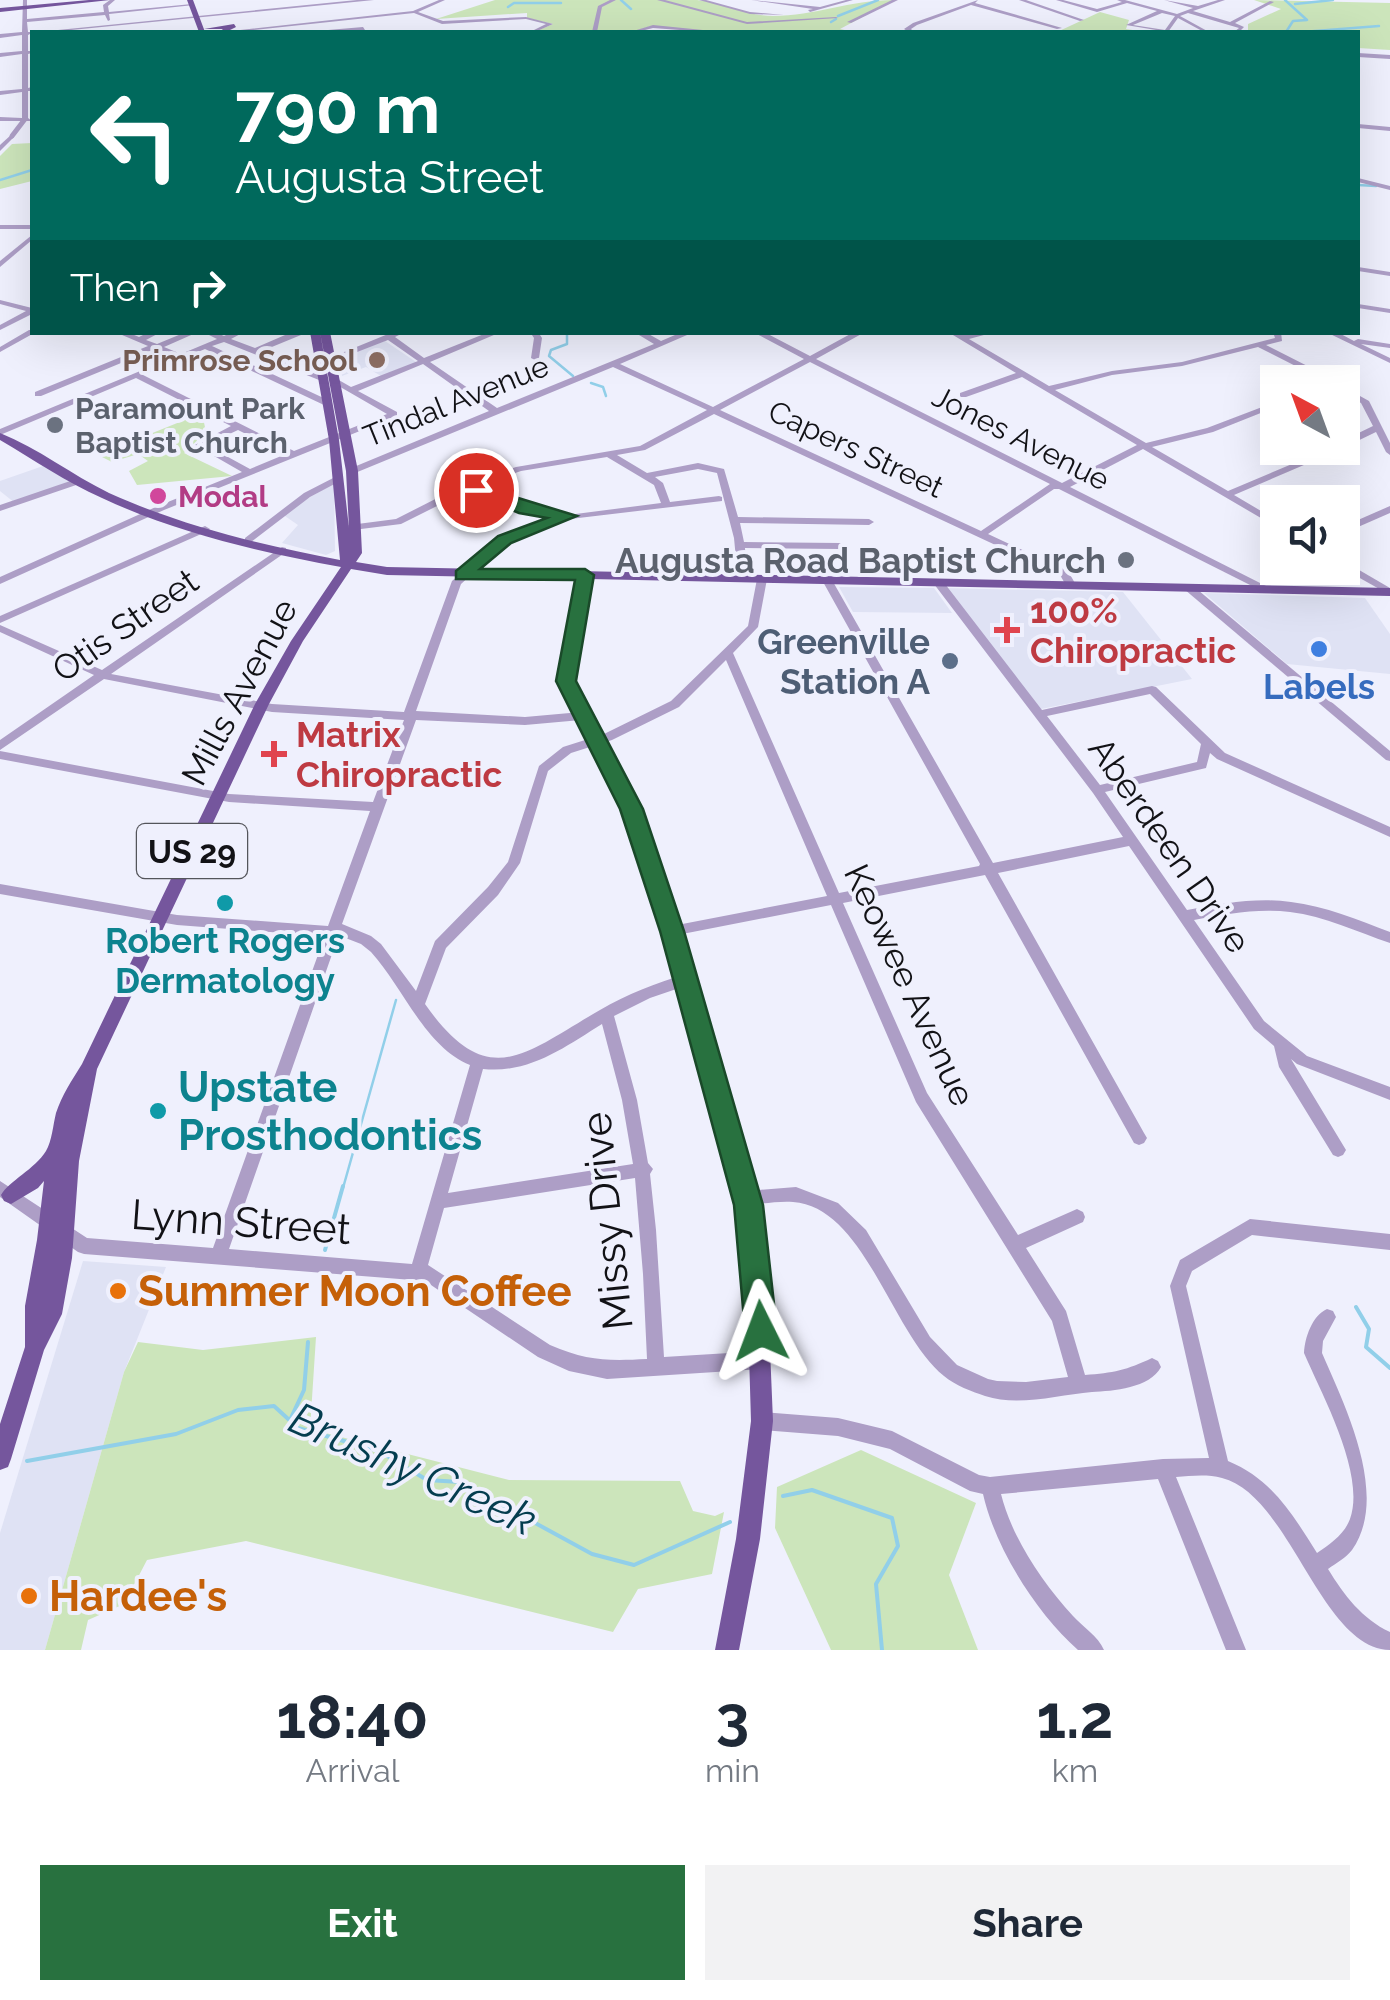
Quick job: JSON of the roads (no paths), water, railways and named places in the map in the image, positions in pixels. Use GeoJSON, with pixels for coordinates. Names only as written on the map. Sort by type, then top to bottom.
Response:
{"type":"FeatureCollection","features":[{"type":"Feature","properties":{"kind":"main road"},"geometry":{"type":"LineString","coordinates":[[0,10],[25,4],[110,0]]}},
{"type":"Feature","properties":{"kind":"main road"},"geometry":{"type":"LineString","coordinates":[[191,3],[204,30]]}},
{"type":"Feature","properties":{"kind":"main road"},"geometry":{"type":"LineString","coordinates":[[207,30],[222,24],[236,29]]}},
{"type":"Feature","properties":{"kind":"main road","name":"US 29"},"geometry":{"type":"LineString","coordinates":[[316,335],[339,438],[339,478],[356,553],[346,565]]}},
{"type":"Feature","properties":{"kind":"main road","name":"US 29"},"geometry":{"type":"LineString","coordinates":[[325,335],[325,362]]}},
{"type":"Feature","properties":{"kind":"main road","name":"US 29"},"geometry":{"type":"LineString","coordinates":[[328,380],[327,402],[352,470],[349,528]]}},
{"type":"Feature","properties":{"kind":"main road"},"geometry":{"type":"LineString","coordinates":[[0,434],[79,481],[153,513],[346,565],[463,575],[1390,592]]}},
{"type":"Feature","properties":{"kind":"main road","name":"Mills Avenue"},"geometry":{"type":"LineString","coordinates":[[0,1459],[34,1346],[52,1314],[57,1227],[54,1156],[72,1090],[88,1069],[262,704],[346,565]]}},
{"type":"Feature","properties":{"kind":"main road"},"geometry":{"type":"LineString","coordinates":[[585,575],[566,681],[636,820],[672,931],[747,1198],[756,1254],[762,1420],[748,1540],[727,1650]]}},
{"type":"Feature","properties":{"kind":"main road","name":"Mills Avenue"},"geometry":{"type":"LineString","coordinates":[[57,1227],[88,1069]]}},
{"type":"Feature","properties":{"kind":"main road"},"geometry":{"type":"LineString","coordinates":[[6,1192],[31,1182],[54,1156]]}},
{"type":"Feature","properties":{"kind":"street"},"geometry":{"type":"LineString","coordinates":[[110,0],[106,5],[110,29],[366,0]]}},
{"type":"Feature","properties":{"kind":"street"},"geometry":{"type":"LineString","coordinates":[[324,5],[335,0]]}},
{"type":"Feature","properties":{"kind":"street"},"geometry":{"type":"LineString","coordinates":[[236,29],[414,12],[443,0]]}},
{"type":"Feature","properties":{"kind":"street"},"geometry":{"type":"LineString","coordinates":[[659,0],[752,23],[836,18]]}},
{"type":"Feature","properties":{"kind":"street"},"geometry":{"type":"LineString","coordinates":[[701,0],[736,10],[849,21]]}},
{"type":"Feature","properties":{"kind":"street"},"geometry":{"type":"LineString","coordinates":[[753,0],[818,8]]}},
{"type":"Feature","properties":{"kind":"street"},"geometry":{"type":"LineString","coordinates":[[736,10],[781,0]]}},
{"type":"Feature","properties":{"kind":"street"},"geometry":{"type":"LineString","coordinates":[[806,14],[851,0]]}},
{"type":"Feature","properties":{"kind":"street"},"geometry":{"type":"LineString","coordinates":[[843,30],[849,21],[896,0]]}},
{"type":"Feature","properties":{"kind":"street"},"geometry":{"type":"LineString","coordinates":[[911,30],[915,24],[978,0]]}},
{"type":"Feature","properties":{"kind":"street"},"geometry":{"type":"LineString","coordinates":[[1020,0],[1082,20]]}},
{"type":"Feature","properties":{"kind":"street"},"geometry":{"type":"LineString","coordinates":[[1030,4],[1054,0],[1098,10]]}},
{"type":"Feature","properties":{"kind":"street"},"geometry":{"type":"LineString","coordinates":[[1113,13],[1165,0],[1198,8]]}},
{"type":"Feature","properties":{"kind":"street"},"geometry":{"type":"LineString","coordinates":[[1168,30],[1179,16],[1218,0]]}},
{"type":"Feature","properties":{"kind":"street"},"geometry":{"type":"LineString","coordinates":[[593,1],[610,1]]}},
{"type":"Feature","properties":{"kind":"street"},"geometry":{"type":"LineString","coordinates":[[594,30],[599,8],[610,1]]}},
{"type":"Feature","properties":{"kind":"street"},"geometry":{"type":"LineString","coordinates":[[1056,30],[1123,1],[1179,16],[1204,30]]}},
{"type":"Feature","properties":{"kind":"street"},"geometry":{"type":"LineString","coordinates":[[1230,24],[1272,2]]}},
{"type":"Feature","properties":{"kind":"street"},"geometry":{"type":"LineString","coordinates":[[26,21],[191,3]]}},
{"type":"Feature","properties":{"kind":"street"},"geometry":{"type":"LineString","coordinates":[[970,3],[1059,28]]}},
{"type":"Feature","properties":{"kind":"street"},"geometry":{"type":"LineString","coordinates":[[0,148],[29,120],[25,4]]}},
{"type":"Feature","properties":{"kind":"street"},"geometry":{"type":"LineString","coordinates":[[69,4],[73,30]]}},
{"type":"Feature","properties":{"kind":"street"},"geometry":{"type":"LineString","coordinates":[[294,8],[304,24]]}},
{"type":"Feature","properties":{"kind":"street"},"geometry":{"type":"LineString","coordinates":[[146,10],[151,30]]}},
{"type":"Feature","properties":{"kind":"street"},"geometry":{"type":"LineString","coordinates":[[1160,30],[1128,25],[1162,10]]}},
{"type":"Feature","properties":{"kind":"street"},"geometry":{"type":"LineString","coordinates":[[1188,11],[1242,27],[1239,30]]}},
{"type":"Feature","properties":{"kind":"street"},"geometry":{"type":"LineString","coordinates":[[249,12],[258,29]]}},
{"type":"Feature","properties":{"kind":"street"},"geometry":{"type":"LineString","coordinates":[[414,12],[437,23],[528,18],[551,24],[537,30]]}},
{"type":"Feature","properties":{"kind":"street"},"geometry":{"type":"LineString","coordinates":[[355,18],[364,30]]}},
{"type":"Feature","properties":{"kind":"street"},"geometry":{"type":"LineString","coordinates":[[320,22],[326,30]]}},
{"type":"Feature","properties":{"kind":"street"},"geometry":{"type":"LineString","coordinates":[[640,30],[653,26],[686,30]]}},
{"type":"Feature","properties":{"kind":"street"},"geometry":{"type":"LineString","coordinates":[[0,36],[29,34]]}},
{"type":"Feature","properties":{"kind":"street"},"geometry":{"type":"LineString","coordinates":[[0,55],[29,52]]}},
{"type":"Feature","properties":{"kind":"street"},"geometry":{"type":"LineString","coordinates":[[1360,55],[1390,57]]}},
{"type":"Feature","properties":{"kind":"street"},"geometry":{"type":"LineString","coordinates":[[0,93],[30,90]]}},
{"type":"Feature","properties":{"kind":"street"},"geometry":{"type":"LineString","coordinates":[[1,120],[29,120]]}},
{"type":"Feature","properties":{"kind":"street"},"geometry":{"type":"LineString","coordinates":[[1360,126],[1390,129]]}},
{"type":"Feature","properties":{"kind":"street"},"geometry":{"type":"LineString","coordinates":[[1360,180],[1390,188]]}},
{"type":"Feature","properties":{"kind":"street"},"geometry":{"type":"LineString","coordinates":[[0,227],[30,227]]}},
{"type":"Feature","properties":{"kind":"street"},"geometry":{"type":"LineString","coordinates":[[0,265],[30,239]]}},
{"type":"Feature","properties":{"kind":"street"},"geometry":{"type":"LineString","coordinates":[[1360,270],[1390,274]]}},
{"type":"Feature","properties":{"kind":"street"},"geometry":{"type":"LineString","coordinates":[[0,302],[30,310]]}},
{"type":"Feature","properties":{"kind":"street"},"geometry":{"type":"LineString","coordinates":[[1360,306],[1390,310]]}},
{"type":"Feature","properties":{"kind":"street"},"geometry":{"type":"LineString","coordinates":[[0,328],[30,311]]}},
{"type":"Feature","properties":{"kind":"street"},"geometry":{"type":"LineString","coordinates":[[0,350],[30,333]]}},
{"type":"Feature","properties":{"kind":"street"},"geometry":{"type":"LineString","coordinates":[[126,335],[180,356]]}},
{"type":"Feature","properties":{"kind":"street"},"geometry":{"type":"LineString","coordinates":[[138,340],[150,335]]}},
{"type":"Feature","properties":{"kind":"street"},"geometry":{"type":"LineString","coordinates":[[60,406],[35,392],[186,335]]}},
{"type":"Feature","properties":{"kind":"street"},"geometry":{"type":"LineString","coordinates":[[0,581],[394,414],[354,389],[212,335]]}},
{"type":"Feature","properties":{"kind":"street"},"geometry":{"type":"LineString","coordinates":[[0,434],[232,335]]}},
{"type":"Feature","properties":{"kind":"street"},"geometry":{"type":"LineString","coordinates":[[254,352],[293,335]]}},
{"type":"Feature","properties":{"kind":"street"},"geometry":{"type":"LineString","coordinates":[[300,368],[394,335]]}},
{"type":"Feature","properties":{"kind":"street"},"geometry":{"type":"LineString","coordinates":[[354,389],[490,335]]}},
{"type":"Feature","properties":{"kind":"street"},"geometry":{"type":"LineString","coordinates":[[535,358],[536,335]]}},
{"type":"Feature","properties":{"kind":"street"},"geometry":{"type":"LineString","coordinates":[[644,335],[660,344]]}},
{"type":"Feature","properties":{"kind":"street","name":"Tindal Avenue"},"geometry":{"type":"LineString","coordinates":[[352,470],[682,335]]}},
{"type":"Feature","properties":{"kind":"street","name":"Jones Avenue"},"geometry":{"type":"LineString","coordinates":[[763,335],[1262,588]]}},
{"type":"Feature","properties":{"kind":"street"},"geometry":{"type":"LineString","coordinates":[[349,528],[398,522],[469,486],[520,469],[652,444],[856,335]]}},
{"type":"Feature","properties":{"kind":"street"},"geometry":{"type":"LineString","coordinates":[[956,335],[1260,514]]}},
{"type":"Feature","properties":{"kind":"street"},"geometry":{"type":"LineString","coordinates":[[1048,389],[1261,345],[1279,335]]}},
{"type":"Feature","properties":{"kind":"street"},"geometry":{"type":"LineString","coordinates":[[1336,335],[1390,361]]}},
{"type":"Feature","properties":{"kind":"street"},"geometry":{"type":"LineString","coordinates":[[389,337],[496,412]]}},
{"type":"Feature","properties":{"kind":"street"},"geometry":{"type":"LineString","coordinates":[[1345,339],[1390,346]]}},
{"type":"Feature","properties":{"kind":"street"},"geometry":{"type":"LineString","coordinates":[[1261,345],[1297,365]]}},
{"type":"Feature","properties":{"kind":"street"},"geometry":{"type":"LineString","coordinates":[[205,346],[327,402]]}},
{"type":"Feature","properties":{"kind":"street","name":"Capers Street"},"geometry":{"type":"LineString","coordinates":[[614,364],[1064,573],[1071,586]]}},
{"type":"Feature","properties":{"kind":"street"},"geometry":{"type":"LineString","coordinates":[[963,395],[1022,374]]}},
{"type":"Feature","properties":{"kind":"street"},"geometry":{"type":"LineString","coordinates":[[136,375],[294,455]]}},
{"type":"Feature","properties":{"kind":"street"},"geometry":{"type":"LineString","coordinates":[[1360,398],[1390,452]]}},
{"type":"Feature","properties":{"kind":"street"},"geometry":{"type":"LineString","coordinates":[[982,534],[1020,505],[1145,447],[1210,430],[1260,410]]}},
{"type":"Feature","properties":{"kind":"street"},"geometry":{"type":"LineString","coordinates":[[238,426],[199,445],[250,473]]}},
{"type":"Feature","properties":{"kind":"street"},"geometry":{"type":"LineString","coordinates":[[1360,436],[1378,427]]}},
{"type":"Feature","properties":{"kind":"street"},"geometry":{"type":"LineString","coordinates":[[610,455],[662,486],[667,505]]}},
{"type":"Feature","properties":{"kind":"street"},"geometry":{"type":"LineString","coordinates":[[1227,495],[1296,465]]}},
{"type":"Feature","properties":{"kind":"street"},"geometry":{"type":"LineString","coordinates":[[646,476],[698,466],[719,469],[735,520],[742,578]]}},
{"type":"Feature","properties":{"kind":"street","name":"Tindal Avenue"},"geometry":{"type":"LineString","coordinates":[[248,540],[307,495],[339,478]]}},
{"type":"Feature","properties":{"kind":"street"},"geometry":{"type":"LineString","coordinates":[[0,508],[79,481]]}},
{"type":"Feature","properties":{"kind":"street"},"geometry":{"type":"LineString","coordinates":[[469,486],[525,509],[568,516]]}},
{"type":"Feature","properties":{"kind":"street"},"geometry":{"type":"LineString","coordinates":[[218,1256],[456,583],[504,540],[568,516],[719,499]]}},
{"type":"Feature","properties":{"kind":"street"},"geometry":{"type":"LineString","coordinates":[[1360,523],[1390,509]]}},
{"type":"Feature","properties":{"kind":"street"},"geometry":{"type":"LineString","coordinates":[[735,520],[868,522]]}},
{"type":"Feature","properties":{"kind":"street"},"geometry":{"type":"LineString","coordinates":[[0,620],[205,529]]}},
{"type":"Feature","properties":{"kind":"street"},"geometry":{"type":"LineString","coordinates":[[740,545],[840,546]]}},
{"type":"Feature","properties":{"kind":"street","name":"Otis Street"},"geometry":{"type":"LineString","coordinates":[[0,746],[282,550]]}},
{"type":"Feature","properties":{"kind":"street"},"geometry":{"type":"LineString","coordinates":[[1360,574],[1390,592]]}},
{"type":"Feature","properties":{"kind":"street"},"geometry":{"type":"LineString","coordinates":[[418,1005],[440,945],[493,891],[514,863],[543,769],[560,754],[675,704],[729,655],[758,619],[762,578]]}},
{"type":"Feature","properties":{"kind":"street"},"geometry":{"type":"LineString","coordinates":[[828,580],[1139,1138]]}},
{"type":"Feature","properties":{"kind":"street","name":"Aberdeen Drive"},"geometry":{"type":"LineString","coordinates":[[938,582],[1097,790],[1248,1010],[1281,1046],[1334,1075],[1390,1094]]}},
{"type":"Feature","properties":{"kind":"street"},"geometry":{"type":"LineString","coordinates":[[1188,587],[1390,756]]}},
{"type":"Feature","properties":{"kind":"street"},"geometry":{"type":"LineString","coordinates":[[0,628],[100,676],[262,704],[409,716],[525,720],[581,716]]}},
{"type":"Feature","properties":{"kind":"street","name":"Keowee Avenue"},"geometry":{"type":"LineString","coordinates":[[729,655],[921,1097],[1060,1317],[1079,1384]]}},
{"type":"Feature","properties":{"kind":"street"},"geometry":{"type":"LineString","coordinates":[[1039,714],[1152,690],[1206,746],[1248,770],[1390,832]]}},
{"type":"Feature","properties":{"kind":"street"},"geometry":{"type":"LineString","coordinates":[[1202,765],[1206,746]]}},
{"type":"Feature","properties":{"kind":"street"},"geometry":{"type":"LineString","coordinates":[[0,755],[218,796],[377,807]]}},
{"type":"Feature","properties":{"kind":"street"},"geometry":{"type":"LineString","coordinates":[[1097,790],[1202,765],[1248,770]]}},
{"type":"Feature","properties":{"kind":"street"},"geometry":{"type":"LineString","coordinates":[[672,931],[1133,840]]}},
{"type":"Feature","properties":{"kind":"street"},"geometry":{"type":"LineString","coordinates":[[0,888],[160,916],[358,934],[376,944],[447,1043],[478,1062],[536,1056],[606,1014],[686,980]]}},
{"type":"Feature","properties":{"kind":"street"},"geometry":{"type":"LineString","coordinates":[[1185,916],[1246,904],[1284,903],[1390,938]]}},
{"type":"Feature","properties":{"kind":"street","name":"Missy Drive"},"geometry":{"type":"LineString","coordinates":[[606,1014],[629,1088],[645,1169],[656,1364]]}},
{"type":"Feature","properties":{"kind":"street"},"geometry":{"type":"LineString","coordinates":[[1281,1046],[1284,1063],[1338,1150]]}},
{"type":"Feature","properties":{"kind":"street"},"geometry":{"type":"LineString","coordinates":[[478,1062],[418,1270],[569,1362],[607,1370],[762,1360]]}},
{"type":"Feature","properties":{"kind":"street"},"geometry":{"type":"LineString","coordinates":[[438,1202],[645,1169]]}},
{"type":"Feature","properties":{"kind":"street","name":"Lynn Street"},"geometry":{"type":"LineString","coordinates":[[6,1192],[84,1246],[418,1270]]}},
{"type":"Feature","properties":{"kind":"street"},"geometry":{"type":"LineString","coordinates":[[747,1198],[788,1195],[816,1201],[842,1216],[860,1232],[928,1346],[952,1371],[984,1388],[1012,1391],[1137,1378],[1152,1367]]}},
{"type":"Feature","properties":{"kind":"street"},"geometry":{"type":"LineString","coordinates":[[1016,1244],[1077,1217]]}},
{"type":"Feature","properties":{"kind":"street"},"geometry":{"type":"LineString","coordinates":[[1220,1468],[1180,1300],[1178,1286],[1186,1266],[1250,1227],[1390,1242]]}},
{"type":"Feature","properties":{"kind":"street"},"geometry":{"type":"LineString","coordinates":[[1316,1566],[1349,1541],[1359,1522],[1364,1492],[1361,1464],[1348,1428],[1312,1353],[1326,1317]]}},
{"type":"Feature","properties":{"kind":"street"},"geometry":{"type":"LineString","coordinates":[[762,1420],[838,1427],[892,1440],[990,1486],[1164,1468],[1232,1470],[1256,1489],[1350,1616],[1376,1639],[1390,1643]]}},
{"type":"Feature","properties":{"kind":"street"},"geometry":{"type":"LineString","coordinates":[[1164,1468],[1236,1650]]}},
{"type":"Feature","properties":{"kind":"street"},"geometry":{"type":"LineString","coordinates":[[990,1486],[996,1512],[1038,1584],[1073,1635],[1094,1650]]}},
{"type":"Feature","properties":{"kind":"waterway"},"geometry":{"type":"LineString","coordinates":[[621,0],[631,9]]}},
{"type":"Feature","properties":{"kind":"waterway"},"geometry":{"type":"LineString","coordinates":[[838,16],[878,0]]}},
{"type":"Feature","properties":{"kind":"waterway"},"geometry":{"type":"LineString","coordinates":[[1285,0],[1307,20],[1293,21],[1287,30]]}},
{"type":"Feature","properties":{"kind":"waterway"},"geometry":{"type":"LineString","coordinates":[[1295,4],[1333,0]]}},
{"type":"Feature","properties":{"kind":"waterway"},"geometry":{"type":"LineString","coordinates":[[508,7],[514,3],[561,3]]}},
{"type":"Feature","properties":{"kind":"waterway"},"geometry":{"type":"LineString","coordinates":[[831,22],[836,19]]}},
{"type":"Feature","properties":{"kind":"waterway"},"geometry":{"type":"LineString","coordinates":[[1328,30],[1379,26]]}},
{"type":"Feature","properties":{"kind":"waterway"},"geometry":{"type":"LineString","coordinates":[[0,180],[30,171]]}},
{"type":"Feature","properties":{"kind":"waterway"},"geometry":{"type":"LineString","coordinates":[[1360,185],[1376,186]]}},
{"type":"Feature","properties":{"kind":"waterway"},"geometry":{"type":"LineString","coordinates":[[567,335],[567,344],[551,350],[549,356],[573,376]]}},
{"type":"Feature","properties":{"kind":"waterway"},"geometry":{"type":"LineString","coordinates":[[591,383],[603,387],[606,396]]}},
{"type":"Feature","properties":{"kind":"waterway"},"geometry":{"type":"LineString","coordinates":[[343,1188],[396,1000]]}},
{"type":"Feature","properties":{"kind":"waterway"},"geometry":{"type":"LineString","coordinates":[[325,1250],[343,1186]]}},
{"type":"Feature","properties":{"kind":"waterway"},"geometry":{"type":"LineString","coordinates":[[1356,1307],[1369,1329],[1366,1347],[1390,1368]]}},
{"type":"Feature","properties":{"kind":"waterway"},"geometry":{"type":"LineString","coordinates":[[290,1420],[304,1390],[308,1342]]}},
{"type":"Feature","properties":{"kind":"waterway","name":"Brushy Creek"},"geometry":{"type":"LineString","coordinates":[[27,1461],[176,1434],[238,1410],[274,1406],[298,1428],[379,1451],[427,1480],[460,1482],[592,1554],[634,1565],[730,1522]]}},
{"type":"Feature","properties":{"kind":"waterway","name":"Brushy Creek"},"geometry":{"type":"LineString","coordinates":[[783,1496],[812,1490],[892,1518],[898,1546],[876,1584],[882,1650]]}},
{"type":"Feature","properties":{"kind":"place","name":"Primrose School"},"geometry":{"type":"Point","coordinates":[377,360]}},
{"type":"Feature","properties":{"kind":"place","name":"Paramount Park Baptist Church"},"geometry":{"type":"Point","coordinates":[55,425]}},
{"type":"Feature","properties":{"kind":"place","name":"Modal"},"geometry":{"type":"Point","coordinates":[158,496]}},
{"type":"Feature","properties":{"kind":"place","name":"Augusta Road Baptist Church"},"geometry":{"type":"Point","coordinates":[1126,560]}},
{"type":"Feature","properties":{"kind":"place","name":"100% Chiropractic"},"geometry":{"type":"Point","coordinates":[1007,630]}},
{"type":"Feature","properties":{"kind":"place","name":"Labels"},"geometry":{"type":"Point","coordinates":[1319,649]}},
{"type":"Feature","properties":{"kind":"place","name":"Greenville Station A"},"geometry":{"type":"Point","coordinates":[950,661]}},
{"type":"Feature","properties":{"kind":"place","name":"Matrix Chiropractic"},"geometry":{"type":"Point","coordinates":[274,754]}},
{"type":"Feature","properties":{"kind":"place","name":"Robert Rogers Dermatology"},"geometry":{"type":"Point","coordinates":[225,903]}},
{"type":"Feature","properties":{"kind":"place","name":"Upstate Prosthodontics"},"geometry":{"type":"Point","coordinates":[158,1111]}},
{"type":"Feature","properties":{"kind":"place","name":"Summer Moon Coffee"},"geometry":{"type":"Point","coordinates":[118,1291]}},
{"type":"Feature","properties":{"kind":"place","name":"Hardee's"},"geometry":{"type":"Point","coordinates":[29,1596]}}]}
